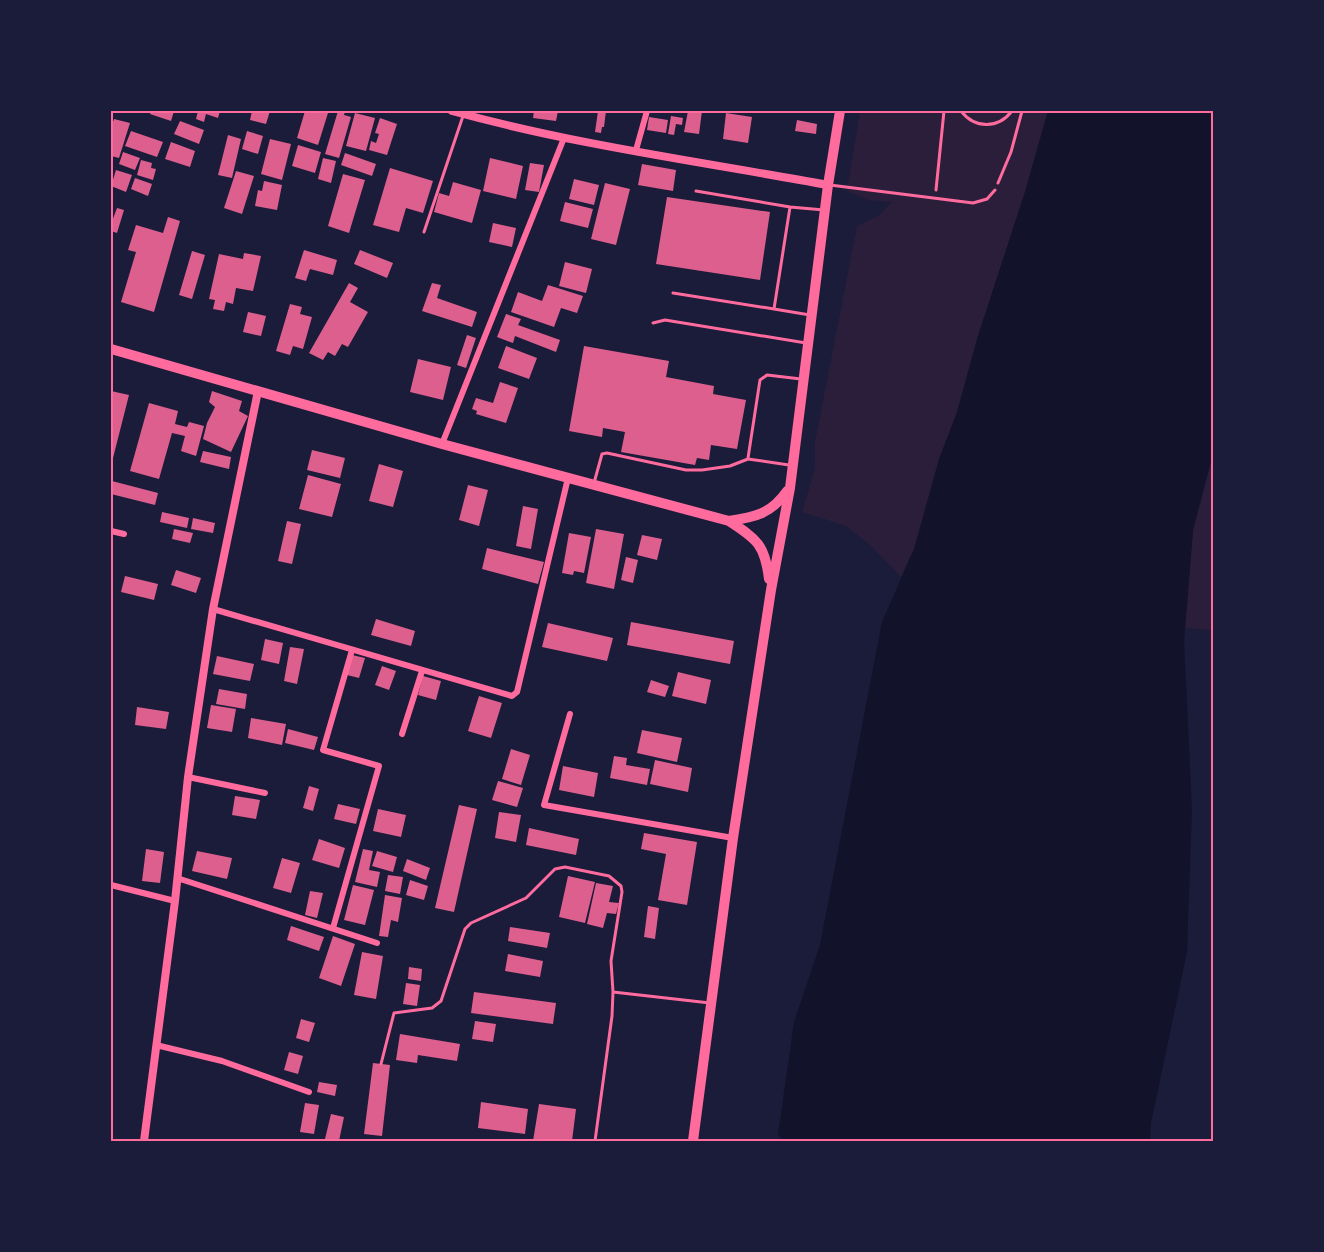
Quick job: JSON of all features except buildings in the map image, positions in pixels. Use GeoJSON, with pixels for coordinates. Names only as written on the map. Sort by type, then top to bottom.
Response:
{"type":"FeatureCollection","features":[{"type":"Feature","properties":{"kind":"main road"},"geometry":{"type":"LineString","coordinates":[[693,1141],[732,838],[771,590],[790,488],[828,185],[840,111]]}},
{"type":"Feature","properties":{"kind":"main road"},"geometry":{"type":"LineString","coordinates":[[111,349],[442,444],[729,521],[747,533],[760,546],[767,561],[771,590]]}},
{"type":"Feature","properties":{"kind":"main road"},"geometry":{"type":"LineString","coordinates":[[729,521],[765,512],[779,503],[790,488]]}},
{"type":"Feature","properties":{"kind":"street"},"geometry":{"type":"LineString","coordinates":[[454,111],[482,116],[564,138],[828,185]]}},
{"type":"Feature","properties":{"kind":"street"},"geometry":{"type":"LineString","coordinates":[[636,150],[647,111]]}},
{"type":"Feature","properties":{"kind":"street"},"geometry":{"type":"LineString","coordinates":[[442,444],[564,138]]}},
{"type":"Feature","properties":{"kind":"street"},"geometry":{"type":"LineString","coordinates":[[144,1141],[176,901],[188,777],[213,609],[258,391]]}},
{"type":"Feature","properties":{"kind":"street"},"geometry":{"type":"LineString","coordinates":[[213,609],[507,696],[515,695],[568,478]]}},
{"type":"Feature","properties":{"kind":"street"},"geometry":{"type":"LineString","coordinates":[[111,531],[124,534]]}},
{"type":"Feature","properties":{"kind":"street"},"geometry":{"type":"LineString","coordinates":[[333,928],[379,766],[323,750],[352,650]]}},
{"type":"Feature","properties":{"kind":"street"},"geometry":{"type":"LineString","coordinates":[[402,734],[422,671]]}},
{"type":"Feature","properties":{"kind":"street"},"geometry":{"type":"LineString","coordinates":[[570,714],[544,805],[732,838]]}},
{"type":"Feature","properties":{"kind":"street"},"geometry":{"type":"LineString","coordinates":[[188,777],[265,793]]}},
{"type":"Feature","properties":{"kind":"street"},"geometry":{"type":"LineString","coordinates":[[177,878],[377,943]]}},
{"type":"Feature","properties":{"kind":"street"},"geometry":{"type":"LineString","coordinates":[[111,885],[176,901]]}},
{"type":"Feature","properties":{"kind":"street"},"geometry":{"type":"LineString","coordinates":[[156,1045],[222,1061],[309,1092]]}},
{"type":"Feature","properties":{"kind":"lane"},"geometry":{"type":"LineString","coordinates":[[424,232],[464,114]]}},
{"type":"Feature","properties":{"kind":"lane"},"geometry":{"type":"LineString","coordinates":[[828,185],[980,202],[987,199],[995,190]]}},
{"type":"Feature","properties":{"kind":"lane"},"geometry":{"type":"LineString","coordinates":[[696,191],[790,207],[825,210]]}},
{"type":"Feature","properties":{"kind":"lane"},"geometry":{"type":"LineString","coordinates":[[774,309],[790,207]]}},
{"type":"Feature","properties":{"kind":"lane"},"geometry":{"type":"LineString","coordinates":[[673,293],[811,316]]}},
{"type":"Feature","properties":{"kind":"lane"},"geometry":{"type":"LineString","coordinates":[[653,323],[665,320],[808,343]]}},
{"type":"Feature","properties":{"kind":"lane"},"geometry":{"type":"LineString","coordinates":[[748,459],[760,380],[767,375],[803,379]]}},
{"type":"Feature","properties":{"kind":"lane"},"geometry":{"type":"LineString","coordinates":[[593,485],[604,453],[686,470],[730,466],[748,459],[792,465]]}},
{"type":"Feature","properties":{"kind":"lane"},"geometry":{"type":"LineString","coordinates":[[381,1064],[394,1013],[432,1008],[441,1001],[465,929],[471,923],[526,898],[555,869],[566,867],[609,876],[621,886],[622,892],[611,961],[613,992],[610,1028],[595,1141]]}},
{"type":"Feature","properties":{"kind":"lane"},"geometry":{"type":"LineString","coordinates":[[613,992],[710,1003]]}},
{"type":"Feature","properties":{"kind":"path"},"geometry":{"type":"LineString","coordinates":[[935,198],[944,111]]}},
{"type":"Feature","properties":{"kind":"path"},"geometry":{"type":"LineString","coordinates":[[961,111],[971,122],[979,125],[997,123],[1012,111]]}},
{"type":"Feature","properties":{"kind":"path"},"geometry":{"type":"LineString","coordinates":[[995,190],[1011,152],[1022,111]]}},
{"type":"Feature","properties":{"kind":"shaded area"},"geometry":{"type":"Polygon","coordinates":[[[860,111],[1048,111],[914,549],[901,577],[869,544],[846,526],[802,512],[815,468],[815,442],[857,226],[878,216],[892,202],[868,200],[847,191],[860,111]]]}},
{"type":"Feature","properties":{"kind":"shaded area"},"geometry":{"type":"Polygon","coordinates":[[[1048,111],[1213,111],[1213,454],[1193,530],[1184,641],[1192,810],[1187,952],[1151,1123],[1150,1141],[784,1141],[778,1135],[794,1022],[820,945],[882,622],[914,549],[939,459],[957,412],[978,336],[1025,192],[1048,111]]]}},
{"type":"Feature","properties":{"kind":"shaded area"},"geometry":{"type":"Polygon","coordinates":[[[1213,454],[1213,630],[1185,628],[1193,530],[1213,454]]]}}]}
